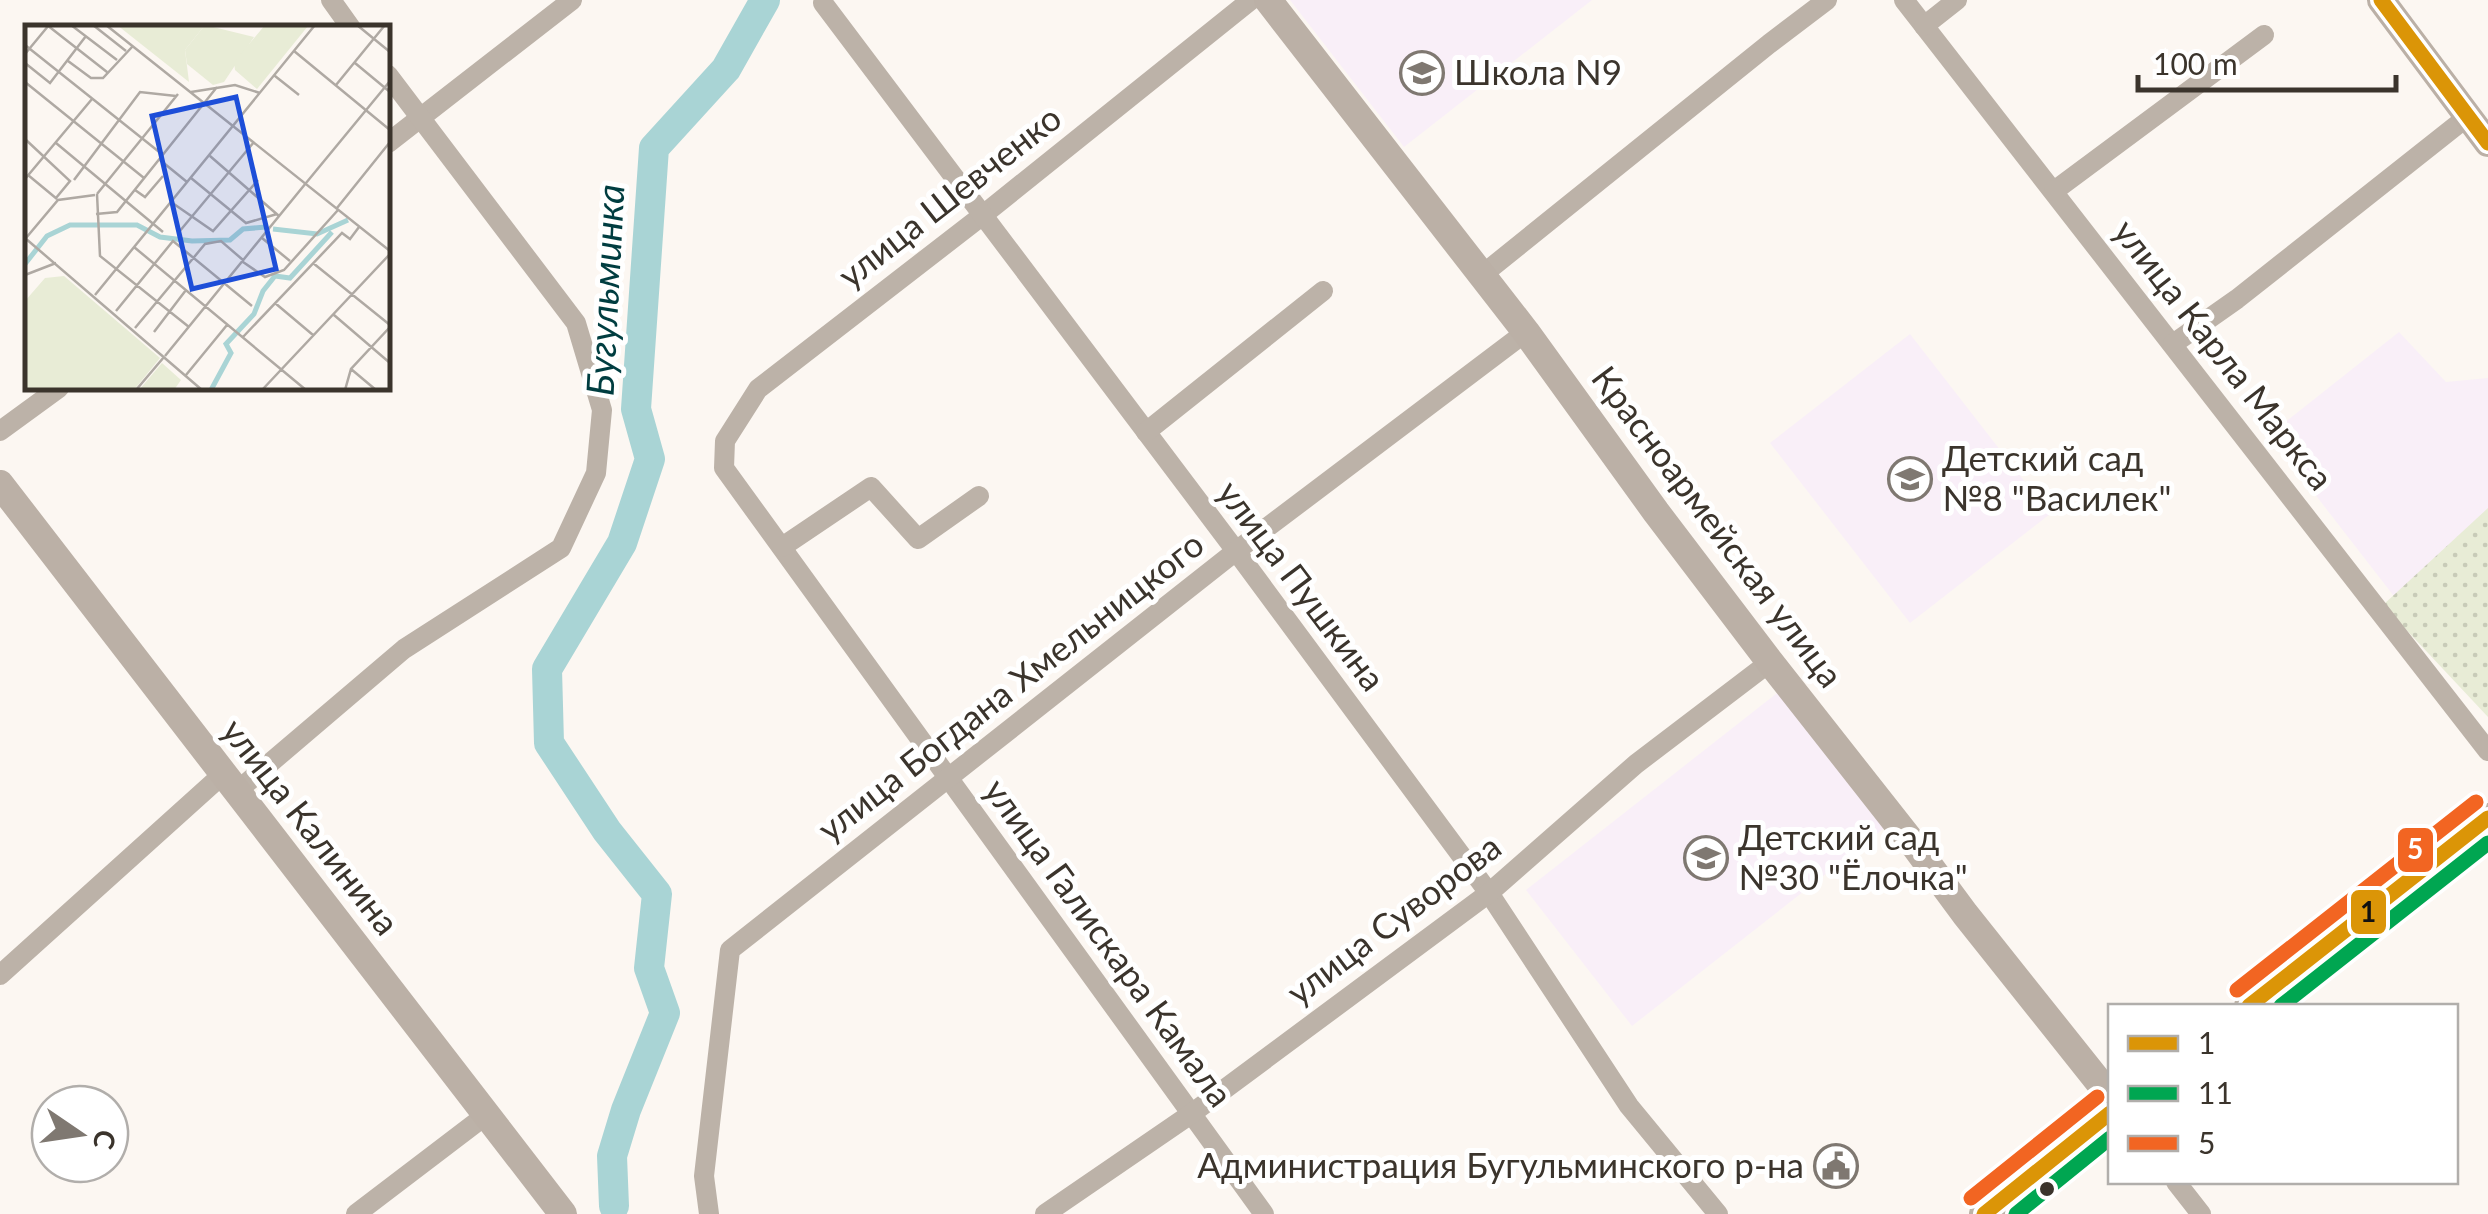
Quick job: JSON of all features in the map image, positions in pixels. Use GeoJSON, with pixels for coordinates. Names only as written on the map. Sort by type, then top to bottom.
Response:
{"type":"FeatureCollection","features":[{"type":"Feature","properties":{"kind":"main road"},"geometry":{"type":"LineString","coordinates":[[2252,1004],[2488,818]]}},
{"type":"Feature","properties":{"kind":"main road"},"geometry":{"type":"LineString","coordinates":[[1984,1214],[2108,1115]]}},
{"type":"Feature","properties":{"kind":"street"},"geometry":{"type":"LineString","coordinates":[[330,0],[349,25]]}},
{"type":"Feature","properties":{"kind":"street"},"geometry":{"type":"LineString","coordinates":[[390,142],[572,0]]}},
{"type":"Feature","properties":{"kind":"street","name":"улица Шевченко"},"geometry":{"type":"LineString","coordinates":[[724,468],[725,441],[758,390],[1251,0]]}},
{"type":"Feature","properties":{"kind":"street","name":"Красноармейская улица"},"geometry":{"type":"LineString","coordinates":[[1268,0],[1526,332],[1770,662],[2108,1094]]}},
{"type":"Feature","properties":{"kind":"street"},"geometry":{"type":"LineString","coordinates":[[1482,275],[1827,0]]}},
{"type":"Feature","properties":{"kind":"street","name":"улица Карла Маркса"},"geometry":{"type":"LineString","coordinates":[[1904,0],[2488,751]]}},
{"type":"Feature","properties":{"kind":"street"},"geometry":{"type":"LineString","coordinates":[[1924,26],[1957,0]]}},
{"type":"Feature","properties":{"kind":"street"},"geometry":{"type":"LineString","coordinates":[[2381,0],[2488,143]]}},
{"type":"Feature","properties":{"kind":"street","name":"улица Пушкина"},"geometry":{"type":"LineString","coordinates":[[823,2],[1488,893],[1629,1106],[1718,1214]]}},
{"type":"Feature","properties":{"kind":"street"},"geometry":{"type":"LineString","coordinates":[[2054,191],[2264,35]]}},
{"type":"Feature","properties":{"kind":"street"},"geometry":{"type":"LineString","coordinates":[[0,975],[229,784],[404,648],[561,548],[596,473],[602,410],[576,323],[390,78]]}},
{"type":"Feature","properties":{"kind":"street"},"geometry":{"type":"LineString","coordinates":[[2173,344],[2237,300],[2467,117]]}},
{"type":"Feature","properties":{"kind":"street"},"geometry":{"type":"LineString","coordinates":[[1146,432],[1324,291]]}},
{"type":"Feature","properties":{"kind":"street","name":"улица Богдана Хмельницкого"},"geometry":{"type":"LineString","coordinates":[[710,1214],[704,1176],[730,950],[1236,552],[1526,332]]}},
{"type":"Feature","properties":{"kind":"street"},"geometry":{"type":"LineString","coordinates":[[0,431],[56,390]]}},
{"type":"Feature","properties":{"kind":"street","name":"улица Галискара Камала"},"geometry":{"type":"LineString","coordinates":[[724,468],[1264,1214]]}},
{"type":"Feature","properties":{"kind":"street","name":"улица Калинина"},"geometry":{"type":"LineString","coordinates":[[0,484],[563,1214]]}},
{"type":"Feature","properties":{"kind":"street"},"geometry":{"type":"LineString","coordinates":[[782,547],[871,487],[918,539],[979,496]]}},
{"type":"Feature","properties":{"kind":"street","name":"улица Суворова"},"geometry":{"type":"LineString","coordinates":[[1045,1214],[1192,1114],[1488,893],[1636,764],[1770,662]]}},
{"type":"Feature","properties":{"kind":"street"},"geometry":{"type":"LineString","coordinates":[[356,1214],[486,1115]]}},
{"type":"Feature","properties":{"kind":"street"},"geometry":{"type":"LineString","coordinates":[[2178,1184],[2201,1214]]}},
{"type":"Feature","properties":{"kind":"shaded area","name":"Школа N9"},"geometry":{"type":"Polygon","coordinates":[[[1290,0],[1592,0],[1404,147],[1290,0]]]}},
{"type":"Feature","properties":{"kind":"shaded area"},"geometry":{"type":"Polygon","coordinates":[[[2399,332],[2446,382],[2488,378],[2488,534],[2400,604],[2269,435],[2399,332]]]}},
{"type":"Feature","properties":{"kind":"shaded area","name":"Детский сад №8 \"Василек\""},"geometry":{"type":"Polygon","coordinates":[[[1910,334],[2050,514],[1910,623],[1770,443],[1910,334]]]}},
{"type":"Feature","properties":{"kind":"shaded area","name":"Детский сад №30 \"Ёлочка\""},"geometry":{"type":"Polygon","coordinates":[[[1781,690],[1887,826],[1632,1026],[1526,890],[1781,690]]]}},
{"type":"Feature","properties":{"kind":"green space"},"geometry":{"type":"Polygon","coordinates":[[[2488,508],[2488,717],[2383,605],[2488,508]]]}},
{"type":"Feature","properties":{"kind":"waterway","name":"Бугульминка"},"geometry":{"type":"LineString","coordinates":[[614,1206],[612,1156],[665,1013],[649,968],[657,894],[607,831],[549,743],[547,669],[622,543],[650,459],[636,409],[654,148],[726,69],[765,0]]}},
{"type":"Feature","properties":{"kind":"transit line","name":"1"},"geometry":{"type":"LineString","coordinates":[[2381,0],[2488,143]]}},
{"type":"Feature","properties":{"kind":"transit line","name":"5"},"geometry":{"type":"LineString","coordinates":[[2237,990],[2476,802]]}},
{"type":"Feature","properties":{"kind":"transit line","name":"1"},"geometry":{"type":"LineString","coordinates":[[2252,1004],[2488,818]]}},
{"type":"Feature","properties":{"kind":"transit line","name":"11"},"geometry":{"type":"LineString","coordinates":[[2284,1004],[2488,843]]}},
{"type":"Feature","properties":{"kind":"transit line","name":"5"},"geometry":{"type":"LineString","coordinates":[[1971,1198],[2097,1097]]}},
{"type":"Feature","properties":{"kind":"transit line","name":"1"},"geometry":{"type":"LineString","coordinates":[[1984,1214],[2108,1115]]}},
{"type":"Feature","properties":{"kind":"transit line","name":"11"},"geometry":{"type":"LineString","coordinates":[[2016,1214],[2108,1140]]}},
{"type":"Feature","properties":{"kind":"place","name":"Школа N9"},"geometry":{"type":"Point","coordinates":[1422,73]}},
{"type":"Feature","properties":{"kind":"place","name":"Детский сад №8 \"Василек\""},"geometry":{"type":"Point","coordinates":[1910,479]}},
{"type":"Feature","properties":{"kind":"place","name":"Детский сад №30 \"Ёлочка\""},"geometry":{"type":"Point","coordinates":[1706,858]}},
{"type":"Feature","properties":{"kind":"place","name":"Администрация Бугульминского р-на"},"geometry":{"type":"Point","coordinates":[1836,1166]}}]}
